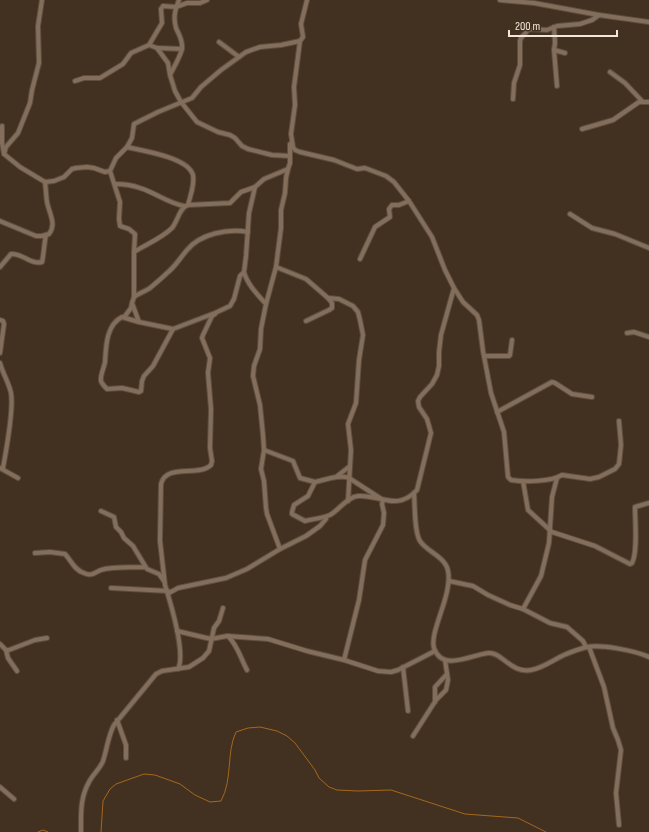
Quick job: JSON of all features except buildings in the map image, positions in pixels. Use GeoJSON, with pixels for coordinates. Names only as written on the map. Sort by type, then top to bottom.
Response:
{"type":"FeatureCollection","features":[{"type":"Feature","properties":{"kind":"street"},"geometry":{"type":"LineString","coordinates":[[4,154],[6,147],[18,133],[30,103],[39,63],[38,26],[42,0]]}},
{"type":"Feature","properties":{"kind":"street"},"geometry":{"type":"LineString","coordinates":[[170,75],[182,49],[182,40],[176,26],[174,16],[179,0]]}},
{"type":"Feature","properties":{"kind":"street"},"geometry":{"type":"LineString","coordinates":[[75,81],[84,78],[100,78],[123,64],[131,53],[149,45],[162,23],[162,6],[176,7],[187,3],[200,3],[207,0]]}},
{"type":"Feature","properties":{"kind":"street"},"geometry":{"type":"LineString","coordinates":[[280,549],[266,508],[264,481],[261,469],[264,450],[260,405],[253,376],[254,366],[260,349],[261,329],[266,304],[276,267],[281,228],[281,210],[285,193],[292,140],[295,105],[294,87],[300,41],[303,37],[302,24],[307,0]]}},
{"type":"Feature","properties":{"kind":"street"},"geometry":{"type":"LineString","coordinates":[[500,0],[534,3],[599,15],[649,22]]}},
{"type":"Feature","properties":{"kind":"street"},"geometry":{"type":"LineString","coordinates":[[513,99],[514,83],[520,64],[519,49],[521,38],[529,29],[547,30],[554,27],[580,24],[592,20],[599,15]]}},
{"type":"Feature","properties":{"kind":"street"},"geometry":{"type":"LineString","coordinates":[[554,27],[557,86]]}},
{"type":"Feature","properties":{"kind":"street"},"geometry":{"type":"LineString","coordinates":[[172,329],[153,366],[144,376],[142,391],[139,392],[122,388],[109,389],[103,384],[101,381],[105,363],[106,341],[116,321],[125,316],[131,308],[134,297],[134,252],[136,234],[129,228],[120,226],[120,202],[115,184],[110,175],[110,171],[116,158],[127,147],[132,138],[134,124],[192,98],[201,87],[239,57],[260,47],[300,41]]}},
{"type":"Feature","properties":{"kind":"street"},"geometry":{"type":"LineString","coordinates":[[219,42],[239,57]]}},
{"type":"Feature","properties":{"kind":"street"},"geometry":{"type":"LineString","coordinates":[[149,45],[157,48],[182,49]]}},
{"type":"Feature","properties":{"kind":"street"},"geometry":{"type":"LineString","coordinates":[[157,48],[168,63],[170,75],[181,102],[197,122],[218,132],[230,135],[242,146],[272,155],[290,156]]}},
{"type":"Feature","properties":{"kind":"street"},"geometry":{"type":"LineString","coordinates":[[554,50],[565,53]]}},
{"type":"Feature","properties":{"kind":"street"},"geometry":{"type":"LineString","coordinates":[[610,72],[625,83],[642,101],[649,102]]}},
{"type":"Feature","properties":{"kind":"street"},"geometry":{"type":"LineString","coordinates":[[173,106],[177,94]]}},
{"type":"Feature","properties":{"kind":"street"},"geometry":{"type":"LineString","coordinates":[[582,129],[613,120],[642,101]]}},
{"type":"Feature","properties":{"kind":"street"},"geometry":{"type":"LineString","coordinates":[[2,126],[2,143],[4,154],[20,167],[45,182],[54,181],[64,177],[72,169],[76,168],[87,167],[105,172],[110,171]]}},
{"type":"Feature","properties":{"kind":"street"},"geometry":{"type":"LineString","coordinates":[[292,140],[292,147],[300,152],[334,160],[357,169],[365,168],[386,176],[394,182],[409,201],[432,237],[454,288],[463,302],[479,320],[491,393],[496,412],[501,420],[504,432],[508,477],[510,480],[524,482],[557,478],[562,475],[590,479],[599,477],[615,469],[619,464],[621,445],[619,421]]}},
{"type":"Feature","properties":{"kind":"street"},"geometry":{"type":"LineString","coordinates":[[127,147],[161,156],[186,165],[193,175],[193,185],[186,206],[176,219],[174,226],[165,234],[134,252]]}},
{"type":"Feature","properties":{"kind":"street"},"geometry":{"type":"LineString","coordinates":[[115,184],[141,188],[169,202],[186,206],[228,204],[241,192],[255,187],[264,179],[288,169]]}},
{"type":"Feature","properties":{"kind":"street"},"geometry":{"type":"LineString","coordinates":[[0,221],[36,236],[49,234],[53,227],[52,218],[46,200],[45,182]]}},
{"type":"Feature","properties":{"kind":"street"},"geometry":{"type":"LineString","coordinates":[[255,187],[249,213],[244,272],[245,276],[266,304]]}},
{"type":"Feature","properties":{"kind":"street"},"geometry":{"type":"LineString","coordinates":[[360,259],[375,227],[390,216],[389,209],[392,205],[399,205],[409,201]]}},
{"type":"Feature","properties":{"kind":"street"},"geometry":{"type":"LineString","coordinates":[[570,214],[592,228],[615,234],[649,248]]}},
{"type":"Feature","properties":{"kind":"street"},"geometry":{"type":"LineString","coordinates":[[134,297],[150,288],[174,267],[188,248],[201,238],[221,232],[235,230],[248,232]]}},
{"type":"Feature","properties":{"kind":"street"},"geometry":{"type":"LineString","coordinates":[[0,267],[11,254],[15,254],[34,263],[42,262],[46,235]]}},
{"type":"Feature","properties":{"kind":"street"},"geometry":{"type":"LineString","coordinates":[[276,267],[306,279],[332,303],[332,308],[306,321]]}},
{"type":"Feature","properties":{"kind":"street"},"geometry":{"type":"LineString","coordinates":[[125,316],[139,322],[172,329],[230,306],[234,299],[240,276],[244,272]]}},
{"type":"Feature","properties":{"kind":"street"},"geometry":{"type":"LineString","coordinates":[[315,482],[308,496],[294,505],[292,512],[292,514],[306,521],[325,517],[358,496],[401,501],[417,490],[431,433],[427,419],[419,407],[418,401],[432,384],[437,375],[441,335],[454,288]]}},
{"type":"Feature","properties":{"kind":"street"},"geometry":{"type":"LineString","coordinates":[[328,298],[339,299],[353,306],[358,312],[363,335],[359,360],[356,403],[348,424],[351,439],[348,501]]}},
{"type":"Feature","properties":{"kind":"street"},"geometry":{"type":"LineString","coordinates":[[132,302],[139,322]]}},
{"type":"Feature","properties":{"kind":"street"},"geometry":{"type":"LineString","coordinates":[[178,669],[181,661],[177,631],[165,582],[160,541],[162,480],[175,472],[208,468],[211,465],[211,409],[208,373],[210,358],[202,338],[212,316],[215,313]]}},
{"type":"Feature","properties":{"kind":"street"},"geometry":{"type":"LineString","coordinates":[[0,320],[3,321],[4,324],[0,353]]}},
{"type":"Feature","properties":{"kind":"street"},"geometry":{"type":"LineString","coordinates":[[627,333],[634,332],[649,337]]}},
{"type":"Feature","properties":{"kind":"street"},"geometry":{"type":"LineString","coordinates":[[484,356],[509,356],[512,340]]}},
{"type":"Feature","properties":{"kind":"street"},"geometry":{"type":"LineString","coordinates":[[0,363],[2,374],[11,393],[6,455],[1,468],[18,478]]}},
{"type":"Feature","properties":{"kind":"street"},"geometry":{"type":"LineString","coordinates":[[496,412],[552,382],[556,383],[572,394],[592,397]]}},
{"type":"Feature","properties":{"kind":"street"},"geometry":{"type":"LineString","coordinates":[[264,450],[292,461],[300,478],[315,482],[336,477],[349,478],[383,500]]}},
{"type":"Feature","properties":{"kind":"street"},"geometry":{"type":"LineString","coordinates":[[336,477],[350,466]]}},
{"type":"Feature","properties":{"kind":"street"},"geometry":{"type":"LineString","coordinates":[[524,609],[540,576],[549,543],[552,496],[557,478]]}},
{"type":"Feature","properties":{"kind":"street"},"geometry":{"type":"LineString","coordinates":[[524,482],[528,510],[550,530],[595,546],[621,560],[632,563],[634,560],[635,542],[635,507],[649,503]]}},
{"type":"Feature","properties":{"kind":"street"},"geometry":{"type":"LineString","coordinates":[[414,493],[415,514],[419,540],[445,565],[448,572],[449,581],[444,608],[433,641],[435,651],[445,660],[463,660],[489,652],[524,671],[531,670],[587,647],[613,648],[649,657]]}},
{"type":"Feature","properties":{"kind":"street"},"geometry":{"type":"LineString","coordinates":[[344,660],[359,600],[366,560],[382,528],[384,520],[383,500]]}},
{"type":"Feature","properties":{"kind":"street"},"geometry":{"type":"LineString","coordinates":[[101,511],[114,517],[116,527],[124,538],[133,546],[145,567],[150,571],[159,574],[165,582]]}},
{"type":"Feature","properties":{"kind":"street"},"geometry":{"type":"LineString","coordinates":[[111,588],[168,592],[178,588],[226,578],[247,569],[280,549],[306,536],[320,526],[326,519]]}},
{"type":"Feature","properties":{"kind":"street"},"geometry":{"type":"LineString","coordinates":[[35,553],[50,552],[65,554],[77,569],[83,573],[91,575],[102,570],[145,567]]}},
{"type":"Feature","properties":{"kind":"street"},"geometry":{"type":"LineString","coordinates":[[449,581],[473,586],[488,595],[510,605],[524,609],[550,623],[566,627],[583,641],[604,687],[613,728],[621,750],[616,793],[619,825]]}},
{"type":"Feature","properties":{"kind":"street"},"geometry":{"type":"LineString","coordinates":[[81,831],[82,795],[88,782],[102,762],[110,732],[117,720],[156,674],[162,671],[189,667],[200,661],[209,651],[214,628],[219,621],[223,608]]}},
{"type":"Feature","properties":{"kind":"street"},"geometry":{"type":"LineString","coordinates":[[177,631],[211,639],[227,636],[268,639],[378,671],[391,672],[435,651]]}},
{"type":"Feature","properties":{"kind":"street"},"geometry":{"type":"LineString","coordinates":[[227,636],[236,645],[240,658],[247,670]]}},
{"type":"Feature","properties":{"kind":"street"},"geometry":{"type":"LineString","coordinates":[[6,650],[13,649],[35,640],[47,638]]}},
{"type":"Feature","properties":{"kind":"street"},"geometry":{"type":"LineString","coordinates":[[0,644],[6,650],[8,658],[17,671]]}},
{"type":"Feature","properties":{"kind":"street"},"geometry":{"type":"LineString","coordinates":[[413,736],[435,702],[446,690],[448,680],[445,660]]}},
{"type":"Feature","properties":{"kind":"street"},"geometry":{"type":"LineString","coordinates":[[403,667],[408,711]]}},
{"type":"Feature","properties":{"kind":"street"},"geometry":{"type":"LineString","coordinates":[[435,702],[435,687],[447,674]]}},
{"type":"Feature","properties":{"kind":"street"},"geometry":{"type":"LineString","coordinates":[[117,720],[126,745],[126,758]]}},
{"type":"Feature","properties":{"kind":"street"},"geometry":{"type":"LineString","coordinates":[[0,787],[14,799]]}},
{"type":"Feature","properties":{"kind":"waterway"},"geometry":{"type":"LineString","coordinates":[[101,832],[103,801],[110,789],[116,784],[144,774],[155,775],[180,784],[195,795],[210,802],[221,801],[227,784],[231,749],[236,732],[248,728],[260,727],[277,731],[287,736],[295,743],[315,770],[319,778],[329,787],[337,790],[391,790],[465,814],[518,818],[546,832]]}},
{"type":"Feature","properties":{"kind":"waterway"},"geometry":{"type":"LineString","coordinates":[[38,832],[43,830],[48,832]]}}]}
